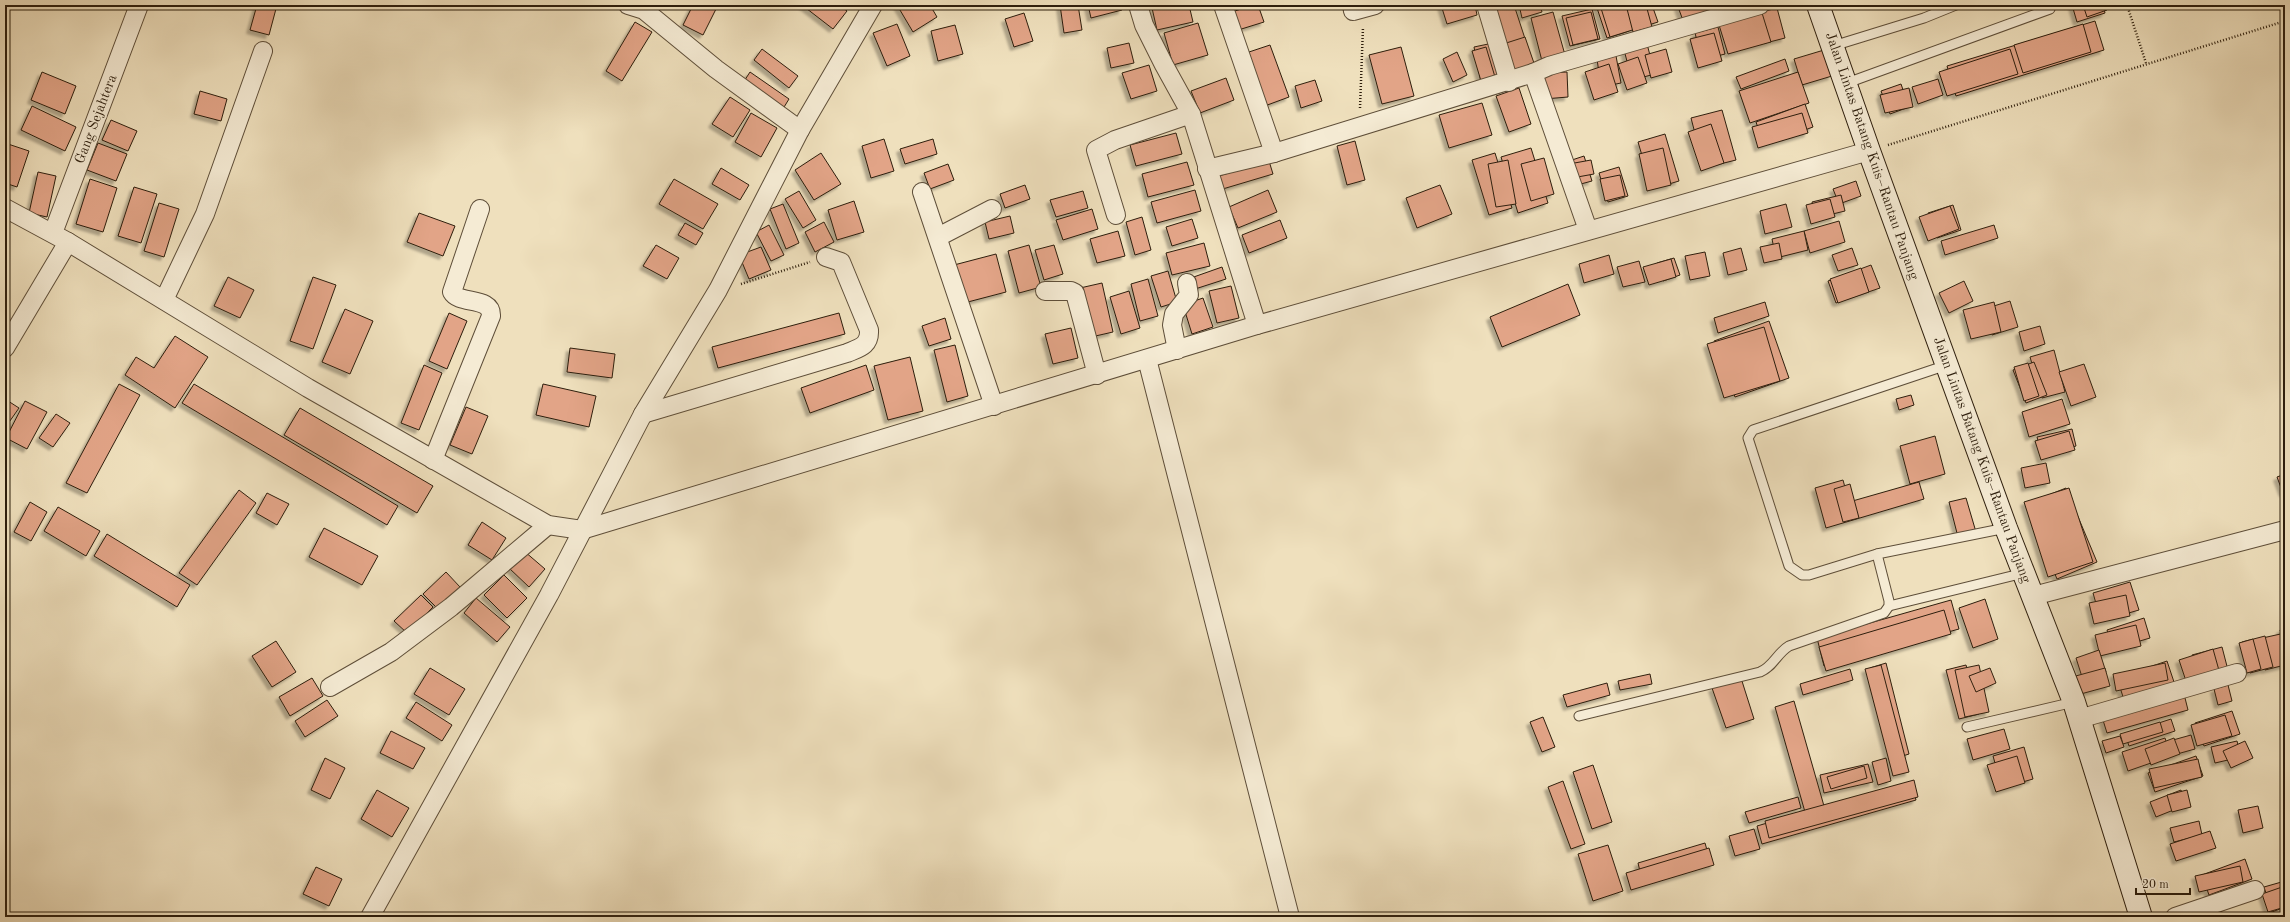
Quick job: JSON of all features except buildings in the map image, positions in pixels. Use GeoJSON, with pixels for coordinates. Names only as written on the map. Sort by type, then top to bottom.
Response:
{"type":"FeatureCollection","features":[{"type":"Feature","properties":{"kind":"main road","name":"Jalan Lintas Batang Kuis–Rantau Panjang"},"geometry":{"type":"LineString","coordinates":[[1818,5],[1847,83],[1869,151],[2006,528],[2077,710],[2141,917]]}},
{"type":"Feature","properties":{"kind":"street","name":"Gang Sejahtera"},"geometry":{"type":"LineString","coordinates":[[5,348],[60,238],[139,5]]}},
{"type":"Feature","properties":{"kind":"street"},"geometry":{"type":"LineString","coordinates":[[370,917],[506,674],[643,414],[718,290],[800,130],[873,5]]}},
{"type":"Feature","properties":{"kind":"street"},"geometry":{"type":"LineString","coordinates":[[1138,5],[1144,25],[1157,52],[1191,114],[1256,325]]}},
{"type":"Feature","properties":{"kind":"street"},"geometry":{"type":"LineString","coordinates":[[1223,5],[1274,153]]}},
{"type":"Feature","properties":{"kind":"street"},"geometry":{"type":"LineString","coordinates":[[1486,5],[1509,82]]}},
{"type":"Feature","properties":{"kind":"street"},"geometry":{"type":"LineString","coordinates":[[1207,169],[1274,153],[1359,126],[1509,82],[1549,66],[1760,5]]}},
{"type":"Feature","properties":{"kind":"street"},"geometry":{"type":"LineString","coordinates":[[639,6],[716,69],[800,130]]}},
{"type":"Feature","properties":{"kind":"street"},"geometry":{"type":"LineString","coordinates":[[164,300],[205,214],[263,52]]}},
{"type":"Feature","properties":{"kind":"street"},"geometry":{"type":"LineString","coordinates":[[1533,73],[1588,230]]}},
{"type":"Feature","properties":{"kind":"street"},"geometry":{"type":"LineString","coordinates":[[1116,215],[1096,150],[1115,140],[1191,114]]}},
{"type":"Feature","properties":{"kind":"street"},"geometry":{"type":"LineString","coordinates":[[5,208],[60,238],[308,388],[548,526],[582,530],[1097,375],[1256,325],[1869,151]]}},
{"type":"Feature","properties":{"kind":"street"},"geometry":{"type":"LineString","coordinates":[[922,192],[994,406]]}},
{"type":"Feature","properties":{"kind":"street"},"geometry":{"type":"LineString","coordinates":[[433,460],[491,316],[491,313],[486,306],[456,296],[452,292],[480,209]]}},
{"type":"Feature","properties":{"kind":"street"},"geometry":{"type":"LineString","coordinates":[[938,237],[992,209]]}},
{"type":"Feature","properties":{"kind":"street"},"geometry":{"type":"LineString","coordinates":[[643,414],[847,354],[865,345],[870,338],[869,330],[841,262],[826,257]]}},
{"type":"Feature","properties":{"kind":"street"},"geometry":{"type":"LineString","coordinates":[[1177,350],[1172,325],[1174,314],[1189,295],[1188,283]]}},
{"type":"Feature","properties":{"kind":"street"},"geometry":{"type":"LineString","coordinates":[[1045,291],[1071,291],[1075,293],[1097,375]]}},
{"type":"Feature","properties":{"kind":"street"},"geometry":{"type":"LineString","coordinates":[[1147,359],[1290,917]]}},
{"type":"Feature","properties":{"kind":"street"},"geometry":{"type":"LineString","coordinates":[[330,687],[391,652],[451,607],[548,526]]}},
{"type":"Feature","properties":{"kind":"street"},"geometry":{"type":"LineString","coordinates":[[2033,596],[2285,530]]}},
{"type":"Feature","properties":{"kind":"street"},"geometry":{"type":"LineString","coordinates":[[2077,710],[2237,673]]}},
{"type":"Feature","properties":{"kind":"street"},"geometry":{"type":"LineString","coordinates":[[2175,917],[2255,890]]}},
{"type":"Feature","properties":{"kind":"lane"},"geometry":{"type":"LineString","coordinates":[[1833,46],[1924,18],[1956,5]]}},
{"type":"Feature","properties":{"kind":"lane"},"geometry":{"type":"LineString","coordinates":[[1847,83],[2050,9]]}},
{"type":"Feature","properties":{"kind":"lane"},"geometry":{"type":"LineString","coordinates":[[1947,365],[1753,430],[1750,433],[1748,438],[1790,566],[1802,575],[1809,575],[1877,554],[2006,528]]}},
{"type":"Feature","properties":{"kind":"lane"},"geometry":{"type":"LineString","coordinates":[[1877,554],[1889,606]]}},
{"type":"Feature","properties":{"kind":"lane"},"geometry":{"type":"LineString","coordinates":[[1579,716],[1760,672],[1766,670],[1782,651],[1789,646],[1884,613],[1889,606],[2024,573]]}},
{"type":"Feature","properties":{"kind":"lane"},"geometry":{"type":"LineString","coordinates":[[1968,727],[2077,710]]}},
{"type":"Feature","properties":{"kind":"path"},"geometry":{"type":"LineString","coordinates":[[2127,5],[2146,63]]}},
{"type":"Feature","properties":{"kind":"path"},"geometry":{"type":"LineString","coordinates":[[1359,126],[1364,6]]}},
{"type":"Feature","properties":{"kind":"path"},"geometry":{"type":"LineString","coordinates":[[1869,151],[2146,63],[2285,21]]}},
{"type":"Feature","properties":{"kind":"path"},"geometry":{"type":"LineString","coordinates":[[736,286],[826,257]]}}]}
